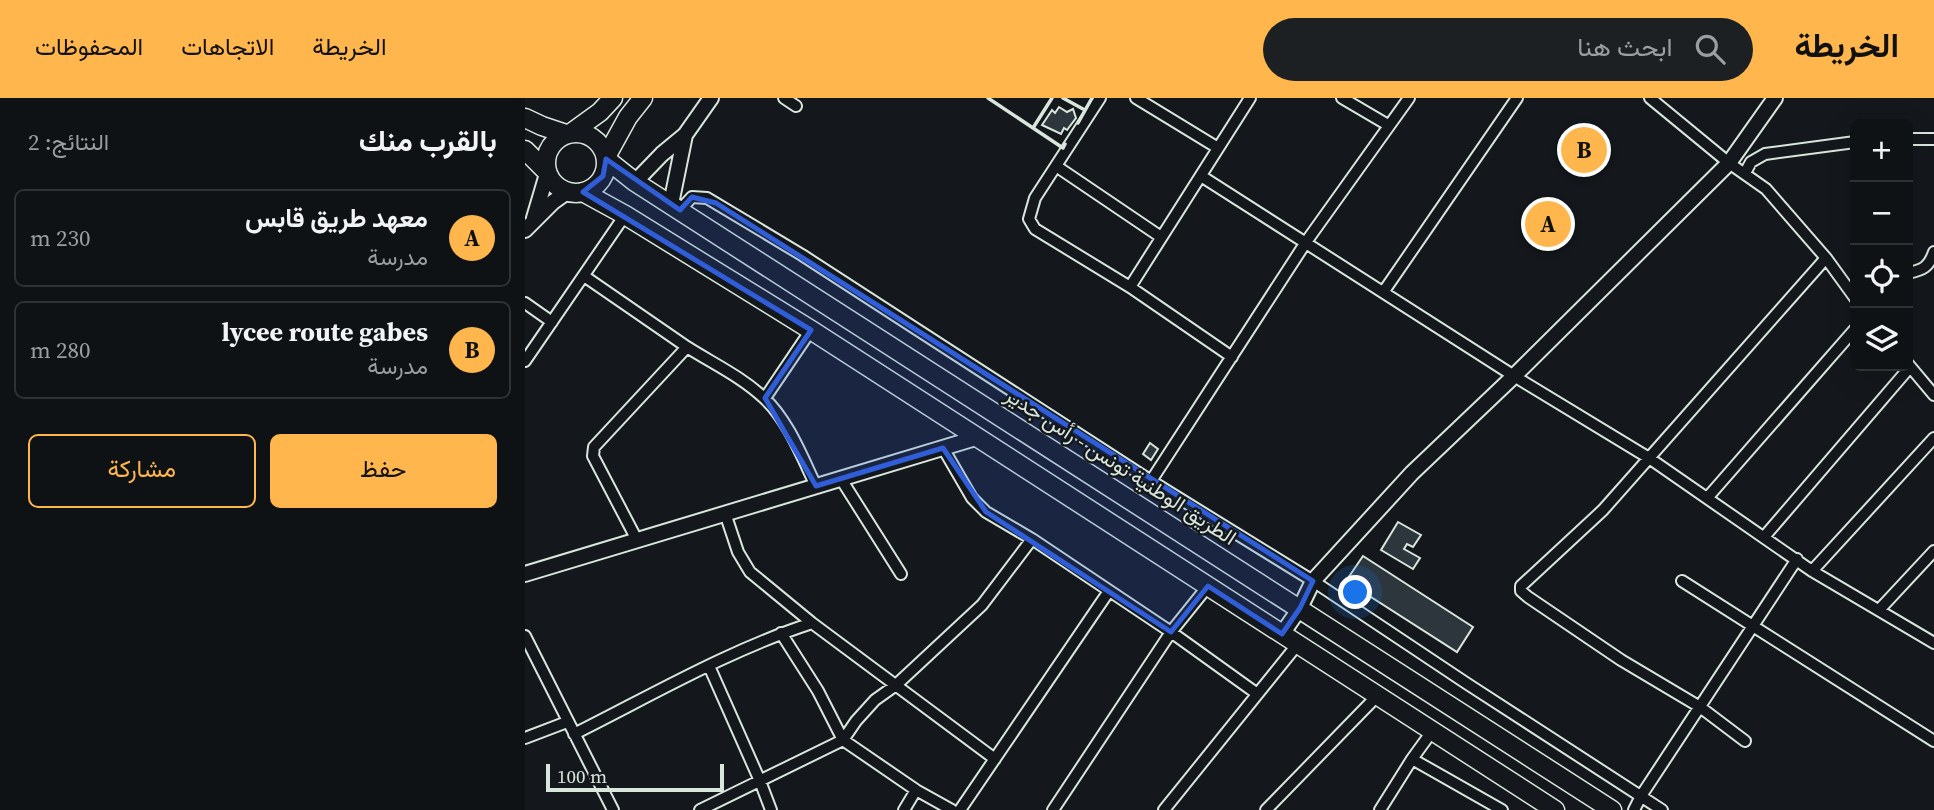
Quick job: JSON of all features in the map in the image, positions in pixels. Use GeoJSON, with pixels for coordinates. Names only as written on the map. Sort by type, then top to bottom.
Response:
{"type":"FeatureCollection","features":[{"type":"Feature","properties":{"kind":"main road"},"geometry":{"type":"LineString","coordinates":[[547,173],[545,162],[551,145],[600,112],[614,98]]}},
{"type":"Feature","properties":{"kind":"main road"},"geometry":{"type":"LineString","coordinates":[[575,192],[591,189],[603,176],[606,158],[628,117],[643,98]]}},
{"type":"Feature","properties":{"kind":"main road"},"geometry":{"type":"LineString","coordinates":[[525,118],[542,126],[590,135],[603,148],[606,158]]}},
{"type":"Feature","properties":{"kind":"main road"},"geometry":{"type":"LineString","coordinates":[[525,150],[555,185],[625,215],[811,330],[1555,810]]}},
{"type":"Feature","properties":{"kind":"main road","name":"الطريق الوطنية تونس - رأس جدير"},"geometry":{"type":"LineString","coordinates":[[606,158],[635,182],[1612,810]]}},
{"type":"Feature","properties":{"kind":"street"},"geometry":{"type":"LineString","coordinates":[[635,182],[685,135],[711,98]]}},
{"type":"Feature","properties":{"kind":"street"},"geometry":{"type":"LineString","coordinates":[[784,98],[796,106]]}},
{"type":"Feature","properties":{"kind":"street"},"geometry":{"type":"LineString","coordinates":[[1100,98],[1035,198],[1029,219],[1035,229],[1130,287],[1232,357]]}},
{"type":"Feature","properties":{"kind":"street"},"geometry":{"type":"LineString","coordinates":[[1136,98],[1219,148]]}},
{"type":"Feature","properties":{"kind":"street"},"geometry":{"type":"LineString","coordinates":[[1130,287],[1250,98]]}},
{"type":"Feature","properties":{"kind":"street"},"geometry":{"type":"LineString","coordinates":[[1342,98],[1388,125]]}},
{"type":"Feature","properties":{"kind":"street"},"geometry":{"type":"LineString","coordinates":[[1151,481],[1306,242],[1409,98]]}},
{"type":"Feature","properties":{"kind":"street"},"geometry":{"type":"LineString","coordinates":[[1384,291],[1517,98]]}},
{"type":"Feature","properties":{"kind":"street"},"geometry":{"type":"LineString","coordinates":[[1650,98],[1766,189],[1850,284]]}},
{"type":"Feature","properties":{"kind":"street"},"geometry":{"type":"LineString","coordinates":[[1164,810],[1256,693],[1289,639],[1313,581],[1412,473],[1730,163],[1775,98]]}},
{"type":"Feature","properties":{"kind":"street"},"geometry":{"type":"LineString","coordinates":[[676,207],[685,135]]}},
{"type":"Feature","properties":{"kind":"street"},"geometry":{"type":"LineString","coordinates":[[1913,139],[1934,139]]}},
{"type":"Feature","properties":{"kind":"street"},"geometry":{"type":"LineString","coordinates":[[1745,173],[1751,162],[1765,154],[1786,149],[1850,143]]}},
{"type":"Feature","properties":{"kind":"street"},"geometry":{"type":"LineString","coordinates":[[1056,166],[1161,237]]}},
{"type":"Feature","properties":{"kind":"street"},"geometry":{"type":"LineString","coordinates":[[529,225],[547,173]]}},
{"type":"Feature","properties":{"kind":"street"},"geometry":{"type":"LineString","coordinates":[[1201,176],[1514,376],[1649,458],[1812,571],[1934,643]]}},
{"type":"Feature","properties":{"kind":"street"},"geometry":{"type":"LineString","coordinates":[[529,225],[575,192]]}},
{"type":"Feature","properties":{"kind":"street"},"geometry":{"type":"LineString","coordinates":[[676,207],[692,197],[707,198],[802,255],[1151,481],[1313,581],[1662,810]]}},
{"type":"Feature","properties":{"kind":"street"},"geometry":{"type":"LineString","coordinates":[[525,361],[625,215]]}},
{"type":"Feature","properties":{"kind":"street"},"geometry":{"type":"LineString","coordinates":[[1913,272],[1930,264],[1934,252]]}},
{"type":"Feature","properties":{"kind":"street"},"geometry":{"type":"LineString","coordinates":[[1745,741],[1700,707],[1621,660],[1521,591],[1523,582],[1603,510],[1826,258]]}},
{"type":"Feature","properties":{"kind":"street"},"geometry":{"type":"LineString","coordinates":[[584,276],[765,398],[797,447],[816,486]]}},
{"type":"Feature","properties":{"kind":"street"},"geometry":{"type":"LineString","coordinates":[[525,303],[552,322]]}},
{"type":"Feature","properties":{"kind":"street"},"geometry":{"type":"LineString","coordinates":[[765,398],[811,330]]}},
{"type":"Feature","properties":{"kind":"street"},"geometry":{"type":"LineString","coordinates":[[1708,497],[1850,335]]}},
{"type":"Feature","properties":{"kind":"street"},"geometry":{"type":"LineString","coordinates":[[637,540],[593,456],[594,447],[687,347]]}},
{"type":"Feature","properties":{"kind":"street"},"geometry":{"type":"LineString","coordinates":[[1913,370],[1934,395]]}},
{"type":"Feature","properties":{"kind":"street"},"geometry":{"type":"LineString","coordinates":[[1764,537],[1904,371]]}},
{"type":"Feature","properties":{"kind":"street"},"geometry":{"type":"LineString","coordinates":[[525,574],[979,437]]}},
{"type":"Feature","properties":{"kind":"street"},"geometry":{"type":"LineString","coordinates":[[1812,571],[1934,438]]}},
{"type":"Feature","properties":{"kind":"street"},"geometry":{"type":"LineString","coordinates":[[943,448],[972,498],[986,512],[1171,632],[1256,693]]}},
{"type":"Feature","properties":{"kind":"street"},"geometry":{"type":"LineString","coordinates":[[841,479],[901,574]]}},
{"type":"Feature","properties":{"kind":"street"},"geometry":{"type":"LineString","coordinates":[[725,513],[738,552],[750,572],[812,623],[995,759]]}},
{"type":"Feature","properties":{"kind":"street"},"geometry":{"type":"LineString","coordinates":[[699,810],[843,740],[875,700],[896,685],[982,605],[1031,539]]}},
{"type":"Feature","properties":{"kind":"street"},"geometry":{"type":"LineString","coordinates":[[1879,610],[1934,551]]}},
{"type":"Feature","properties":{"kind":"street"},"geometry":{"type":"LineString","coordinates":[[1634,810],[1640,796],[1797,559]]}},
{"type":"Feature","properties":{"kind":"street"},"geometry":{"type":"LineString","coordinates":[[1682,581],[1934,740]]}},
{"type":"Feature","properties":{"kind":"street"},"geometry":{"type":"LineString","coordinates":[[1053,810],[1171,632],[1208,586]]}},
{"type":"Feature","properties":{"kind":"street"},"geometry":{"type":"LineString","coordinates":[[960,810],[1109,591]]}},
{"type":"Feature","properties":{"kind":"street"},"geometry":{"type":"LineString","coordinates":[[574,734],[709,666],[781,633],[812,623]]}},
{"type":"Feature","properties":{"kind":"street"},"geometry":{"type":"LineString","coordinates":[[781,633],[818,691],[843,740],[916,790],[953,810]]}},
{"type":"Feature","properties":{"kind":"street"},"geometry":{"type":"LineString","coordinates":[[525,635],[613,810]]}},
{"type":"Feature","properties":{"kind":"street"},"geometry":{"type":"LineString","coordinates":[[709,666],[771,810]]}},
{"type":"Feature","properties":{"kind":"street"},"geometry":{"type":"LineString","coordinates":[[1266,810],[1378,695]]}},
{"type":"Feature","properties":{"kind":"street"},"geometry":{"type":"LineString","coordinates":[[525,738],[568,722]]}},
{"type":"Feature","properties":{"kind":"street"},"geometry":{"type":"LineString","coordinates":[[1380,810],[1433,730]]}},
{"type":"Feature","properties":{"kind":"street"},"geometry":{"type":"LineString","coordinates":[[1412,759],[1502,810]]}},
{"type":"Feature","properties":{"kind":"street"},"geometry":{"type":"LineString","coordinates":[[904,810],[916,790]]}},
{"type":"Feature","properties":{"kind":"street"},"geometry":{"type":"LineString","coordinates":[[1479,810],[1486,800]]}},
{"type":"Feature","properties":{"kind":"highlighted area"},"geometry":{"type":"Polygon","coordinates":[[[606,159],[680,210],[692,197],[716,203],[1313,581],[1300,608],[1282,634],[1208,586],[1171,632],[986,512],[943,448],[816,486],[765,398],[811,330],[583,192],[603,176],[606,159]]]}},
{"type":"Feature","properties":{"kind":"building"},"geometry":{"type":"Polygon","coordinates":[[[1059,107],[1067,112],[1073,109],[1076,118],[1061,134],[1042,125],[1052,110],[1055,113],[1059,107]]]}},
{"type":"Feature","properties":{"kind":"building"},"geometry":{"type":"Polygon","coordinates":[[[1150,443],[1158,449],[1151,460],[1143,454],[1150,443]]]}},
{"type":"Feature","properties":{"kind":"building"},"geometry":{"type":"Polygon","coordinates":[[[1398,522],[1421,535],[1413,547],[1407,544],[1404,549],[1420,558],[1413,569],[1381,550],[1398,522]]]}},
{"type":"Feature","properties":{"kind":"building"},"geometry":{"type":"Polygon","coordinates":[[[1363,556],[1473,627],[1457,652],[1346,581],[1363,556]]]}},
{"type":"Feature","properties":{"kind":"wall"},"geometry":{"type":"LineString","coordinates":[[988,98],[1063,148],[1065,144]]}},
{"type":"Feature","properties":{"kind":"wall"},"geometry":{"type":"LineString","coordinates":[[1033,128],[1052,98]]}},
{"type":"Feature","properties":{"kind":"wall"},"geometry":{"type":"LineString","coordinates":[[1063,98],[1083,109]]}},
{"type":"Feature","properties":{"kind":"wall"},"geometry":{"type":"LineString","coordinates":[[1078,123],[1092,98]]}},
{"type":"Feature","properties":{"kind":"place","name":"lycee route gabes"},"geometry":{"type":"Point","coordinates":[1584,150]}},
{"type":"Feature","properties":{"kind":"place","name":"معهد طريق قابس"},"geometry":{"type":"Point","coordinates":[1548,224]}}]}
